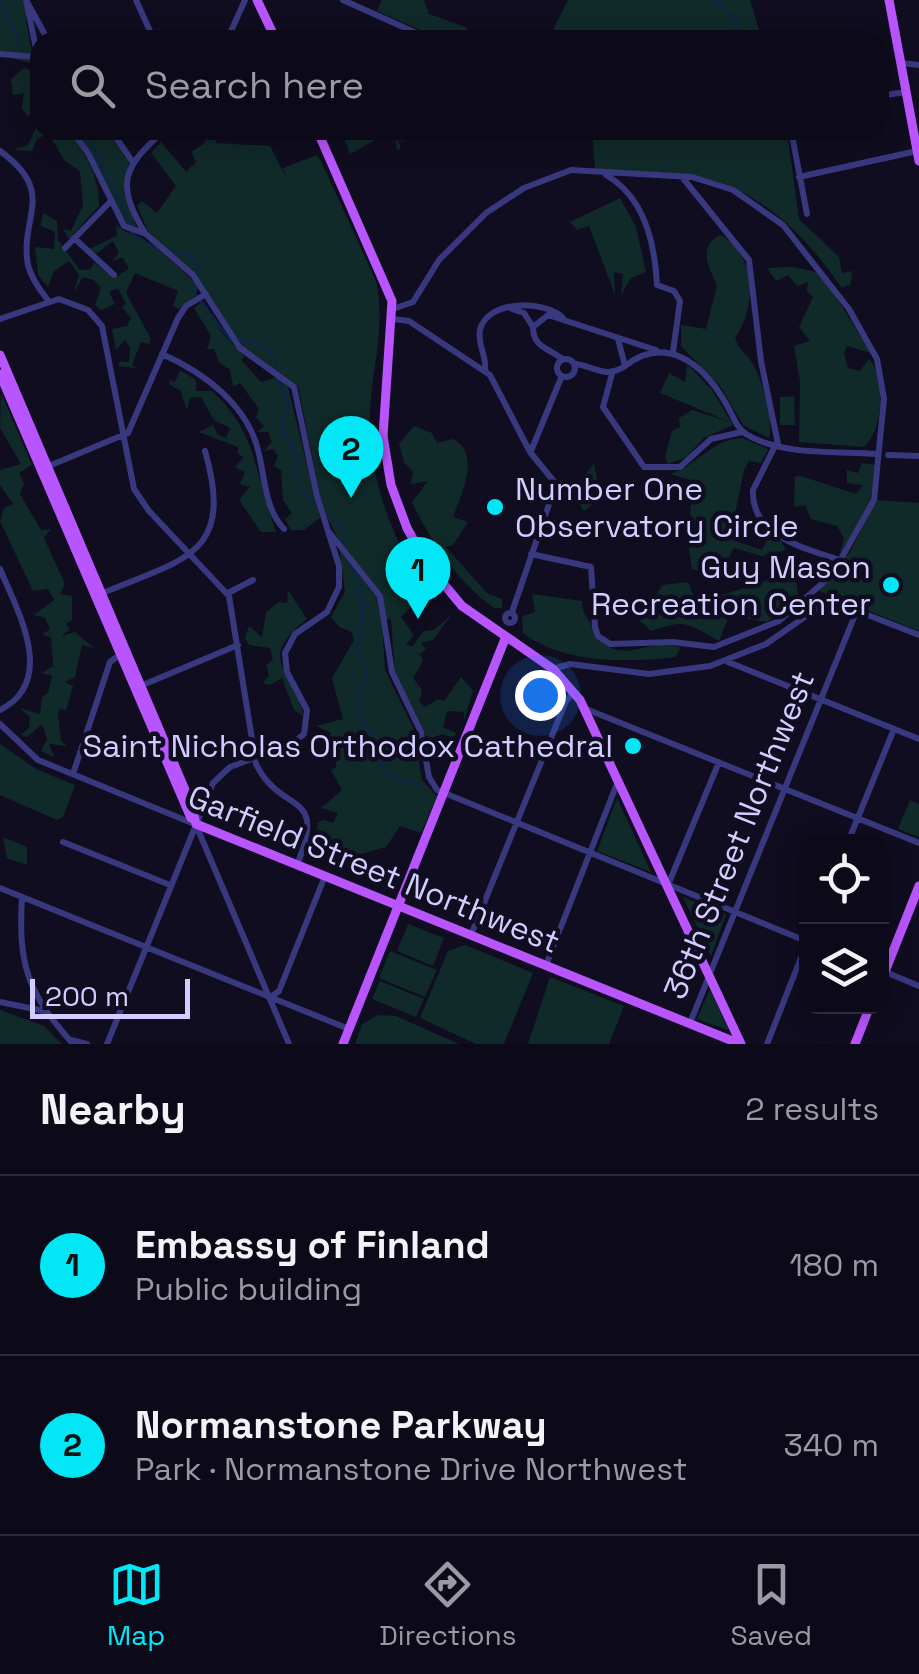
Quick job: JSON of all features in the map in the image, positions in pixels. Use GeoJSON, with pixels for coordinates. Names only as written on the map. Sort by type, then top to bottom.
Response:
{"type":"FeatureCollection","features":[{"type":"Feature","properties":{"kind":"main road"},"geometry":{"type":"LineString","coordinates":[[257,0],[271,30]]}},
{"type":"Feature","properties":{"kind":"main road"},"geometry":{"type":"LineString","coordinates":[[889,0],[918,156]]}},
{"type":"Feature","properties":{"kind":"main road"},"geometry":{"type":"LineString","coordinates":[[322,140],[384,274],[393,314],[382,417],[388,470],[398,506],[436,577],[462,606],[553,670],[586,709],[741,1044]]}},
{"type":"Feature","properties":{"kind":"main road"},"geometry":{"type":"LineString","coordinates":[[0,354],[3,374],[196,824]]}},
{"type":"Feature","properties":{"kind":"main road"},"geometry":{"type":"LineString","coordinates":[[343,1044],[505,639]]}},
{"type":"Feature","properties":{"kind":"main road","name":"Garfield Street Northwest"},"geometry":{"type":"LineString","coordinates":[[196,824],[741,1044]]}},
{"type":"Feature","properties":{"kind":"main road"},"geometry":{"type":"LineString","coordinates":[[889,957],[919,886]]}},
{"type":"Feature","properties":{"kind":"main road"},"geometry":{"type":"LineString","coordinates":[[855,1044],[867,1014]]}},
{"type":"Feature","properties":{"kind":"street"},"geometry":{"type":"LineString","coordinates":[[136,0],[150,30]]}},
{"type":"Feature","properties":{"kind":"street"},"geometry":{"type":"LineString","coordinates":[[232,30],[245,0]]}},
{"type":"Feature","properties":{"kind":"street"},"geometry":{"type":"LineString","coordinates":[[343,0],[410,30]]}},
{"type":"Feature","properties":{"kind":"street"},"geometry":{"type":"LineString","coordinates":[[26,1],[42,30]]}},
{"type":"Feature","properties":{"kind":"street"},"geometry":{"type":"LineString","coordinates":[[26,1],[31,30]]}},
{"type":"Feature","properties":{"kind":"street"},"geometry":{"type":"LineString","coordinates":[[0,54],[30,56]]}},
{"type":"Feature","properties":{"kind":"street"},"geometry":{"type":"LineString","coordinates":[[900,63],[919,65]]}},
{"type":"Feature","properties":{"kind":"street"},"geometry":{"type":"LineString","coordinates":[[889,95],[906,92]]}},
{"type":"Feature","properties":{"kind":"street"},"geometry":{"type":"LineString","coordinates":[[78,140],[110,202],[131,230],[146,234]]}},
{"type":"Feature","properties":{"kind":"street"},"geometry":{"type":"LineString","coordinates":[[118,140],[132,161]]}},
{"type":"Feature","properties":{"kind":"street"},"geometry":{"type":"LineString","coordinates":[[107,1044],[216,778],[230,767],[294,742],[306,729],[307,710],[285,667],[284,653],[295,634],[325,614],[338,593],[339,566],[321,512],[298,397],[278,373],[236,341],[201,297],[195,278],[146,234],[126,196],[132,161],[154,140]]}},
{"type":"Feature","properties":{"kind":"street"},"geometry":{"type":"LineString","coordinates":[[793,140],[807,214]]}},
{"type":"Feature","properties":{"kind":"street"},"geometry":{"type":"LineString","coordinates":[[0,151],[21,171],[31,190],[34,211],[28,264],[47,300]]}},
{"type":"Feature","properties":{"kind":"street"},"geometry":{"type":"LineString","coordinates":[[799,177],[918,156]]}},
{"type":"Feature","properties":{"kind":"street"},"geometry":{"type":"LineString","coordinates":[[393,314],[410,304],[452,244],[508,198],[571,170],[605,174],[637,186],[682,176],[746,197],[783,225],[834,286],[877,359],[884,399],[874,500],[842,561],[802,605],[764,630],[714,647],[673,642],[610,644],[598,636],[591,606],[591,567],[532,554]]}},
{"type":"Feature","properties":{"kind":"street"},"geometry":{"type":"LineString","coordinates":[[605,174],[637,186]]}},
{"type":"Feature","properties":{"kind":"street"},"geometry":{"type":"LineString","coordinates":[[682,176],[749,260],[761,361],[777,444],[753,490],[765,524],[775,535],[842,561]]}},
{"type":"Feature","properties":{"kind":"street"},"geometry":{"type":"LineString","coordinates":[[637,186],[656,257],[657,285],[674,290],[680,301],[673,352]]}},
{"type":"Feature","properties":{"kind":"street"},"geometry":{"type":"LineString","coordinates":[[66,248],[110,202]]}},
{"type":"Feature","properties":{"kind":"street"},"geometry":{"type":"LineString","coordinates":[[74,238],[114,275]]}},
{"type":"Feature","properties":{"kind":"street"},"geometry":{"type":"LineString","coordinates":[[44,468],[123,435],[132,426],[182,311],[201,297]]}},
{"type":"Feature","properties":{"kind":"street"},"geometry":{"type":"LineString","coordinates":[[0,319],[47,300],[79,304],[100,324],[128,472],[139,499],[228,593],[254,758],[269,784],[308,816],[310,832],[297,865]]}},
{"type":"Feature","properties":{"kind":"street"},"geometry":{"type":"LineString","coordinates":[[409,321],[410,304]]}},
{"type":"Feature","properties":{"kind":"street"},"geometry":{"type":"LineString","coordinates":[[505,639],[509,613],[556,484],[530,452],[484,370],[482,326],[510,308],[546,307],[564,319]]}},
{"type":"Feature","properties":{"kind":"street"},"geometry":{"type":"LineString","coordinates":[[510,308],[524,314],[538,344],[561,358],[612,374]]}},
{"type":"Feature","properties":{"kind":"street"},"geometry":{"type":"LineString","coordinates":[[393,314],[484,370]]}},
{"type":"Feature","properties":{"kind":"street"},"geometry":{"type":"LineString","coordinates":[[533,327],[548,315],[658,351],[673,352],[711,382],[743,432]]}},
{"type":"Feature","properties":{"kind":"street"},"geometry":{"type":"LineString","coordinates":[[618,339],[625,366]]}},
{"type":"Feature","properties":{"kind":"street"},"geometry":{"type":"LineString","coordinates":[[658,351],[612,374],[603,407],[644,467],[680,467],[711,439],[743,432],[777,444],[877,454]]}},
{"type":"Feature","properties":{"kind":"street"},"geometry":{"type":"LineString","coordinates":[[162,354],[219,390],[249,423],[267,496],[284,528]]}},
{"type":"Feature","properties":{"kind":"street"},"geometry":{"type":"LineString","coordinates":[[530,452],[561,378],[561,358]]}},
{"type":"Feature","properties":{"kind":"street"},"geometry":{"type":"LineString","coordinates":[[561,378],[570,374],[576,364]]}},
{"type":"Feature","properties":{"kind":"street"},"geometry":{"type":"LineString","coordinates":[[98,595],[192,554],[208,534],[216,509],[205,451]]}},
{"type":"Feature","properties":{"kind":"street"},"geometry":{"type":"LineString","coordinates":[[888,455],[919,456]]}},
{"type":"Feature","properties":{"kind":"street"},"geometry":{"type":"LineString","coordinates":[[328,531],[380,596],[394,681],[422,734],[431,782],[443,794],[799,940]]}},
{"type":"Feature","properties":{"kind":"street"},"geometry":{"type":"LineString","coordinates":[[0,710],[22,693],[30,657],[27,631],[1,575]]}},
{"type":"Feature","properties":{"kind":"street"},"geometry":{"type":"LineString","coordinates":[[228,593],[253,580]]}},
{"type":"Feature","properties":{"kind":"street"},"geometry":{"type":"LineString","coordinates":[[553,670],[570,664],[658,674],[726,661],[770,642],[825,601],[919,635]]}},
{"type":"Feature","properties":{"kind":"street","name":"36th Street Northwest"},"geometry":{"type":"LineString","coordinates":[[690,1023],[857,610]]}},
{"type":"Feature","properties":{"kind":"street"},"geometry":{"type":"LineString","coordinates":[[137,688],[238,645]]}},
{"type":"Feature","properties":{"kind":"street"},"geometry":{"type":"LineString","coordinates":[[73,774],[110,662],[123,652]]}},
{"type":"Feature","properties":{"kind":"street"},"geometry":{"type":"LineString","coordinates":[[726,661],[919,739]]}},
{"type":"Feature","properties":{"kind":"street"},"geometry":{"type":"LineString","coordinates":[[471,935],[566,701],[574,692]]}},
{"type":"Feature","properties":{"kind":"street"},"geometry":{"type":"LineString","coordinates":[[586,709],[919,843]]}},
{"type":"Feature","properties":{"kind":"street","name":"Garfield Street Northwest"},"geometry":{"type":"LineString","coordinates":[[0,724],[30,755],[196,824]]}},
{"type":"Feature","properties":{"kind":"street"},"geometry":{"type":"LineString","coordinates":[[851,834],[894,729]]}},
{"type":"Feature","properties":{"kind":"street"},"geometry":{"type":"LineString","coordinates":[[668,884],[719,762]]}},
{"type":"Feature","properties":{"kind":"street"},"geometry":{"type":"LineString","coordinates":[[546,965],[619,780]]}},
{"type":"Feature","properties":{"kind":"street"},"geometry":{"type":"LineString","coordinates":[[196,824],[289,1044]]}},
{"type":"Feature","properties":{"kind":"street"},"geometry":{"type":"LineString","coordinates":[[63,842],[170,885]]}},
{"type":"Feature","properties":{"kind":"street"},"geometry":{"type":"LineString","coordinates":[[269,997],[278,993],[326,876]]}},
{"type":"Feature","properties":{"kind":"street"},"geometry":{"type":"LineString","coordinates":[[0,888],[349,1030]]}},
{"type":"Feature","properties":{"kind":"street"},"geometry":{"type":"LineString","coordinates":[[22,896],[23,963],[44,1011],[71,1042],[87,1044]]}},
{"type":"Feature","properties":{"kind":"street"},"geometry":{"type":"LineString","coordinates":[[767,1044],[799,961]]}},
{"type":"Feature","properties":{"kind":"street"},"geometry":{"type":"LineString","coordinates":[[889,976],[919,986]]}},
{"type":"Feature","properties":{"kind":"street"},"geometry":{"type":"LineString","coordinates":[[0,1002],[44,1011]]}},
{"type":"Feature","properties":{"kind":"green space"},"geometry":{"type":"Polygon","coordinates":[[[0,0],[27,0],[30,63],[0,55],[0,0]]]}},
{"type":"Feature","properties":{"kind":"green space"},"geometry":{"type":"Polygon","coordinates":[[[382,0],[424,0],[429,14],[469,30],[420,30],[377,11],[382,0]]]}},
{"type":"Feature","properties":{"kind":"green space"},"geometry":{"type":"Polygon","coordinates":[[[568,0],[750,0],[759,30],[553,30],[568,0]]]}},
{"type":"Feature","properties":{"kind":"green space"},"geometry":{"type":"Polygon","coordinates":[[[23,68],[30,70],[28,116],[22,109],[24,93],[13,95],[11,80],[23,68]]]}},
{"type":"Feature","properties":{"kind":"green space"},"geometry":{"type":"Polygon","coordinates":[[[30,140],[37,140],[32,151],[14,150],[28,145],[30,140]]]}},
{"type":"Feature","properties":{"kind":"green space"},"geometry":{"type":"Polygon","coordinates":[[[52,140],[74,140],[94,175],[99,206],[69,239],[63,229],[71,231],[83,205],[80,171],[65,161],[52,140]]]}},
{"type":"Feature","properties":{"kind":"green space"},"geometry":{"type":"Polygon","coordinates":[[[81,140],[114,140],[129,163],[124,194],[137,228],[124,223],[81,140]]]}},
{"type":"Feature","properties":{"kind":"green space"},"geometry":{"type":"Polygon","coordinates":[[[345,140],[375,140],[350,154],[345,140]]]}},
{"type":"Feature","properties":{"kind":"green space"},"geometry":{"type":"Polygon","coordinates":[[[593,140],[788,140],[799,219],[839,257],[842,273],[852,271],[851,284],[842,288],[793,229],[732,187],[681,174],[595,169],[593,140]]]}},
{"type":"Feature","properties":{"kind":"green space"},"geometry":{"type":"Polygon","coordinates":[[[161,142],[186,172],[196,162],[191,152],[206,142],[270,146],[287,179],[283,168],[317,155],[321,161],[376,281],[379,296],[370,423],[376,477],[393,530],[421,578],[438,598],[427,592],[401,617],[414,635],[406,644],[412,647],[424,631],[434,630],[452,614],[433,640],[421,643],[426,649],[420,654],[423,661],[413,678],[422,690],[419,701],[425,707],[438,699],[444,701],[461,677],[473,691],[464,720],[464,712],[447,711],[443,727],[456,733],[454,738],[442,734],[428,740],[395,672],[391,619],[382,620],[385,670],[413,727],[422,780],[437,796],[421,833],[400,826],[386,847],[358,855],[339,871],[332,864],[342,843],[327,848],[319,844],[317,823],[333,823],[338,813],[321,808],[342,790],[331,770],[336,767],[336,757],[323,748],[331,733],[316,726],[343,719],[332,678],[354,640],[352,632],[339,627],[331,617],[345,592],[338,538],[323,510],[298,386],[240,346],[201,283],[148,231],[137,206],[142,201],[157,213],[176,186],[151,153],[161,142]]]}},
{"type":"Feature","properties":{"kind":"green space"},"geometry":{"type":"Polygon","coordinates":[[[620,198],[636,227],[646,272],[631,278],[621,295],[623,274],[614,272],[615,295],[589,226],[577,230],[570,222],[620,198]]]}},
{"type":"Feature","properties":{"kind":"green space"},"geometry":{"type":"Polygon","coordinates":[[[43,213],[57,221],[58,240],[80,270],[91,269],[94,262],[114,279],[129,268],[122,257],[112,262],[119,253],[113,241],[96,254],[89,249],[117,236],[116,226],[161,251],[199,286],[194,298],[179,309],[173,306],[178,291],[135,273],[126,293],[151,339],[149,344],[141,342],[132,365],[137,368],[119,366],[119,362],[129,362],[130,348],[125,340],[116,350],[112,329],[127,326],[131,318],[122,307],[126,304],[118,288],[109,292],[115,304],[101,310],[95,305],[101,288],[94,280],[83,277],[74,292],[79,275],[69,261],[54,271],[48,287],[38,275],[35,247],[54,249],[55,232],[41,226],[43,213]]]}},
{"type":"Feature","properties":{"kind":"green space"},"geometry":{"type":"Polygon","coordinates":[[[720,235],[732,244],[747,269],[750,298],[735,338],[760,381],[769,411],[769,438],[743,425],[721,387],[681,346],[681,325],[706,329],[717,286],[707,252],[720,235]]]}},
{"type":"Feature","properties":{"kind":"green space"},"geometry":{"type":"Polygon","coordinates":[[[793,267],[821,273],[871,353],[847,346],[844,354],[848,368],[860,371],[869,359],[878,379],[879,417],[864,447],[799,442],[800,381],[794,346],[810,341],[799,327],[813,297],[807,291],[808,282],[797,286],[788,275],[776,281],[767,268],[793,267]]]}},
{"type":"Feature","properties":{"kind":"green space"},"geometry":{"type":"Polygon","coordinates":[[[203,301],[222,333],[245,357],[241,360],[261,382],[277,377],[288,387],[320,518],[304,530],[291,530],[285,519],[292,513],[283,500],[281,470],[274,466],[278,456],[274,449],[264,451],[272,442],[268,432],[257,432],[264,426],[256,417],[259,409],[240,383],[233,387],[230,370],[219,362],[214,349],[207,349],[211,336],[194,308],[203,301]]]}},
{"type":"Feature","properties":{"kind":"green space"},"geometry":{"type":"Polygon","coordinates":[[[687,364],[712,390],[733,425],[704,438],[685,458],[668,464],[665,457],[672,431],[680,427],[679,418],[692,410],[730,422],[660,393],[669,373],[685,382],[687,364]]]}},
{"type":"Feature","properties":{"kind":"green space"},"geometry":{"type":"Polygon","coordinates":[[[180,370],[196,380],[196,391],[212,391],[238,423],[253,456],[276,532],[261,532],[239,500],[250,487],[240,484],[245,472],[235,467],[244,457],[238,454],[238,447],[199,432],[213,425],[218,435],[226,438],[230,428],[214,420],[201,397],[190,398],[187,410],[180,390],[170,385],[169,380],[175,382],[180,370]]]}},
{"type":"Feature","properties":{"kind":"green space"},"geometry":{"type":"Polygon","coordinates":[[[1,393],[32,465],[19,473],[24,483],[20,494],[41,530],[51,529],[44,538],[65,584],[60,594],[72,596],[72,620],[66,624],[70,629],[61,636],[75,632],[94,648],[82,645],[75,677],[65,682],[73,686],[66,711],[60,709],[58,715],[61,741],[67,746],[49,744],[54,757],[41,751],[47,739],[42,724],[27,737],[21,735],[29,728],[30,717],[20,708],[46,716],[40,714],[42,697],[48,693],[52,676],[42,673],[53,666],[51,637],[42,635],[50,629],[45,618],[34,615],[54,600],[48,589],[33,591],[0,521],[4,508],[13,504],[0,485],[0,470],[21,464],[0,428],[1,393]]]}},
{"type":"Feature","properties":{"kind":"green space"},"geometry":{"type":"Polygon","coordinates":[[[794,396],[795,425],[780,425],[780,397],[794,396]]]}},
{"type":"Feature","properties":{"kind":"green space"},"geometry":{"type":"Polygon","coordinates":[[[414,426],[432,433],[437,443],[453,439],[466,454],[467,475],[453,517],[468,522],[453,545],[446,547],[488,594],[502,599],[502,608],[494,608],[457,573],[412,502],[428,481],[411,484],[413,472],[404,462],[399,444],[414,426]]]}},
{"type":"Feature","properties":{"kind":"green space"},"geometry":{"type":"Polygon","coordinates":[[[742,438],[768,449],[761,463],[749,461],[744,470],[730,539],[762,550],[767,540],[781,541],[786,550],[762,556],[734,548],[718,577],[692,569],[688,542],[693,481],[670,474],[721,443],[742,438]]]}},
{"type":"Feature","properties":{"kind":"green space"},"geometry":{"type":"Polygon","coordinates":[[[862,463],[875,465],[870,502],[839,556],[844,538],[837,526],[811,519],[805,505],[794,507],[795,477],[856,494],[863,485],[847,483],[847,470],[858,473],[862,463]]]}},
{"type":"Feature","properties":{"kind":"green space"},"geometry":{"type":"Polygon","coordinates":[[[594,464],[598,485],[591,495],[593,504],[584,511],[565,484],[578,483],[594,464]]]}},
{"type":"Feature","properties":{"kind":"green space","name":"Guy Mason Recreation Center"},"geometry":{"type":"Polygon","coordinates":[[[876,500],[919,503],[919,631],[819,591],[850,552],[876,500]]]}},
{"type":"Feature","properties":{"kind":"green space"},"geometry":{"type":"Polygon","coordinates":[[[781,576],[796,581],[799,601],[767,622],[729,616],[719,641],[687,625],[651,631],[639,620],[651,612],[667,616],[670,607],[657,594],[662,585],[688,582],[694,597],[703,601],[781,576]]]}},
{"type":"Feature","properties":{"kind":"green space"},"geometry":{"type":"Polygon","coordinates":[[[288,590],[307,619],[282,646],[280,657],[303,716],[294,710],[282,678],[270,685],[263,683],[269,675],[266,665],[273,660],[270,648],[249,645],[245,638],[249,626],[262,637],[266,612],[279,602],[287,603],[288,590]]]}},
{"type":"Feature","properties":{"kind":"green space"},"geometry":{"type":"Polygon","coordinates":[[[532,594],[582,601],[600,639],[621,651],[668,645],[681,648],[675,657],[637,660],[597,659],[557,651],[523,633],[522,616],[535,612],[532,594]]]}},
{"type":"Feature","properties":{"kind":"green space"},"geometry":{"type":"Polygon","coordinates":[[[0,744],[36,769],[75,785],[63,817],[57,820],[0,795],[0,744]]]}},
{"type":"Feature","properties":{"kind":"green space"},"geometry":{"type":"Polygon","coordinates":[[[617,798],[651,872],[597,851],[617,798]]]}},
{"type":"Feature","properties":{"kind":"green space"},"geometry":{"type":"Polygon","coordinates":[[[910,800],[919,804],[919,837],[898,829],[910,800]]]}},
{"type":"Feature","properties":{"kind":"green space"},"geometry":{"type":"Polygon","coordinates":[[[3,837],[27,847],[27,865],[7,858],[3,837]]]}},
{"type":"Feature","properties":{"kind":"green space"},"geometry":{"type":"Polygon","coordinates":[[[683,897],[726,915],[711,956],[683,897]]]}},
{"type":"Feature","properties":{"kind":"green space"},"geometry":{"type":"Polygon","coordinates":[[[408,924],[444,938],[433,966],[397,951],[408,924]]]}},
{"type":"Feature","properties":{"kind":"green space"},"geometry":{"type":"Polygon","coordinates":[[[465,945],[533,973],[504,1044],[476,1044],[420,1018],[448,951],[465,945]]]}},
{"type":"Feature","properties":{"kind":"green space"},"geometry":{"type":"Polygon","coordinates":[[[390,951],[437,970],[425,997],[379,978],[390,951]]]}},
{"type":"Feature","properties":{"kind":"green space"},"geometry":{"type":"Polygon","coordinates":[[[550,977],[624,1006],[609,1044],[528,1044],[550,977]]]}},
{"type":"Feature","properties":{"kind":"green space"},"geometry":{"type":"Polygon","coordinates":[[[380,981],[424,999],[416,1017],[372,999],[380,981]]]}},
{"type":"Feature","properties":{"kind":"green space"},"geometry":{"type":"Polygon","coordinates":[[[710,989],[728,1028],[728,1030],[697,1019],[710,989]]]}},
{"type":"Feature","properties":{"kind":"green space"},"geometry":{"type":"Polygon","coordinates":[[[0,1010],[44,1026],[62,1044],[0,1044],[0,1010]]]}},
{"type":"Feature","properties":{"kind":"green space"},"geometry":{"type":"Polygon","coordinates":[[[378,1015],[396,1016],[459,1044],[355,1044],[362,1024],[378,1015]]]}},
{"type":"Feature","properties":{"kind":"waterway"},"geometry":{"type":"LineString","coordinates":[[0,0],[19,46]]}},
{"type":"Feature","properties":{"kind":"waterway"},"geometry":{"type":"LineString","coordinates":[[717,0],[736,21],[736,30]]}},
{"type":"Feature","properties":{"kind":"waterway"},"geometry":{"type":"LineString","coordinates":[[88,140],[130,223],[131,233],[164,253]]}},
{"type":"Feature","properties":{"kind":"waterway"},"geometry":{"type":"LineString","coordinates":[[172,253],[187,254],[200,268],[197,274]]}},
{"type":"Feature","properties":{"kind":"waterway"},"geometry":{"type":"LineString","coordinates":[[194,282],[194,292],[231,341]]}},
{"type":"Feature","properties":{"kind":"waterway"},"geometry":{"type":"LineString","coordinates":[[239,341],[265,348],[274,358],[278,372]]}},
{"type":"Feature","properties":{"kind":"waterway"},"geometry":{"type":"LineString","coordinates":[[278,380],[289,405],[283,425],[299,457],[297,469],[302,489],[341,526],[346,548]]}},
{"type":"Feature","properties":{"kind":"waterway"},"geometry":{"type":"LineString","coordinates":[[346,556],[360,582],[358,595],[364,605],[356,648],[368,669],[358,701],[360,715],[371,730],[373,751],[390,777],[419,785]]}},
{"type":"Feature","properties":{"kind":"place","name":"Normanstone Parkway"},"geometry":{"type":"Point","coordinates":[351,498]}},
{"type":"Feature","properties":{"kind":"place","name":"Number One Observatory Circle"},"geometry":{"type":"Point","coordinates":[495,507]}},
{"type":"Feature","properties":{"kind":"place","name":"Guy Mason Recreation Center"},"geometry":{"type":"Point","coordinates":[891,585]}},
{"type":"Feature","properties":{"kind":"place","name":"Embassy of Finland"},"geometry":{"type":"Point","coordinates":[418,619]}},
{"type":"Feature","properties":{"kind":"place","name":"Saint Nicholas Orthodox Cathedral"},"geometry":{"type":"Point","coordinates":[633,746]}}]}
